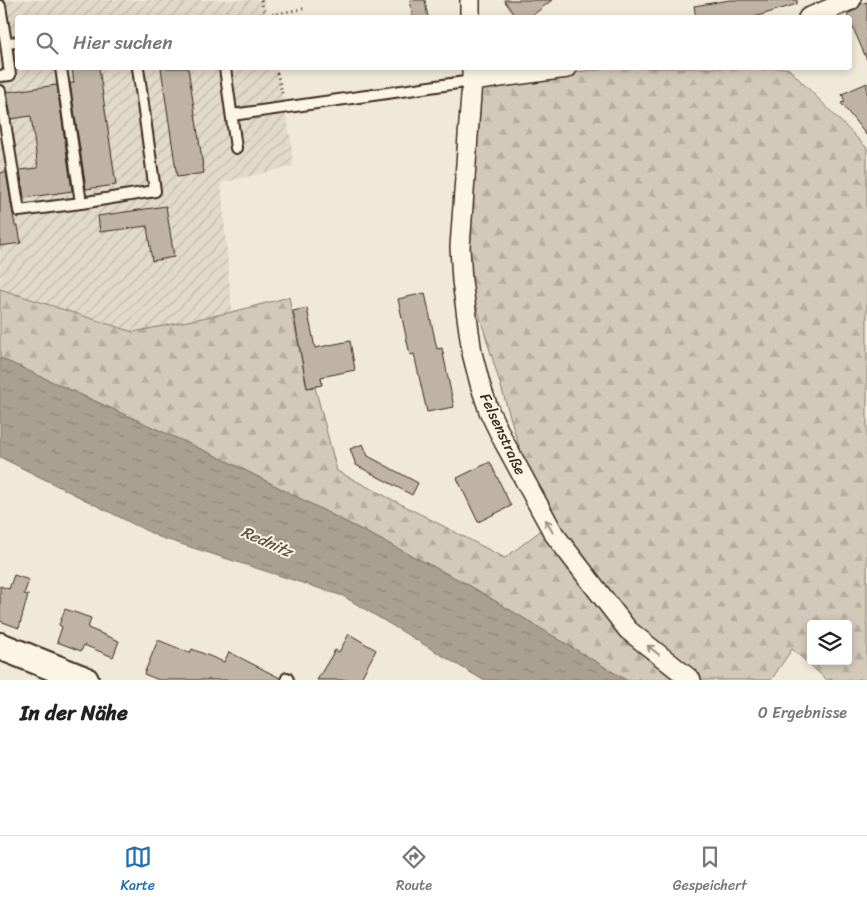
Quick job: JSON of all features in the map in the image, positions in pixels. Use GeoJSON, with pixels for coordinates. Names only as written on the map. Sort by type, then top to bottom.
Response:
{"type":"FeatureCollection","features":[{"type":"Feature","properties":{"kind":"street"},"geometry":{"type":"LineString","coordinates":[[470,0],[470,15]]}},
{"type":"Feature","properties":{"kind":"street"},"geometry":{"type":"LineString","coordinates":[[815,15],[851,0]]}},
{"type":"Feature","properties":{"kind":"street"},"geometry":{"type":"LineString","coordinates":[[472,74],[535,70]]}},
{"type":"Feature","properties":{"kind":"street","name":"Felsenstraße"},"geometry":{"type":"LineString","coordinates":[[472,74],[460,247],[462,281],[472,353],[489,411],[554,534],[628,630],[691,680]]}},
{"type":"Feature","properties":{"kind":"street"},"geometry":{"type":"LineString","coordinates":[[0,646],[85,680]]}},
{"type":"Feature","properties":{"kind":"lane"},"geometry":{"type":"LineString","coordinates":[[0,6],[10,75],[0,76]]}},
{"type":"Feature","properties":{"kind":"lane"},"geometry":{"type":"LineString","coordinates":[[6,43],[15,42]]}},
{"type":"Feature","properties":{"kind":"lane"},"geometry":{"type":"LineString","coordinates":[[61,70],[81,203]]}},
{"type":"Feature","properties":{"kind":"lane"},"geometry":{"type":"LineString","coordinates":[[0,90],[19,210],[81,203],[155,192],[138,70]]}},
{"type":"Feature","properties":{"kind":"lane"},"geometry":{"type":"LineString","coordinates":[[225,70],[236,148]]}},
{"type":"Feature","properties":{"kind":"lane"},"geometry":{"type":"LineString","coordinates":[[232,115],[472,74]]}},
{"type":"Feature","properties":{"kind":"path"},"geometry":{"type":"LineString","coordinates":[[261,0],[265,15]]}},
{"type":"Feature","properties":{"kind":"path"},"geometry":{"type":"LineString","coordinates":[[270,15],[307,8]]}},
{"type":"Feature","properties":{"kind":"path"},"geometry":{"type":"LineString","coordinates":[[276,70],[285,107]]}},
{"type":"Feature","properties":{"kind":"shaded area"},"geometry":{"type":"Polygon","coordinates":[[[0,0],[264,0],[267,15],[15,15],[15,70],[277,70],[291,141],[293,166],[221,183],[232,312],[133,332],[0,289],[0,0]]]}},
{"type":"Feature","properties":{"kind":"green space"},"geometry":{"type":"Polygon","coordinates":[[[592,70],[790,70],[867,148],[867,680],[827,680],[810,665],[852,665],[852,620],[807,620],[807,662],[792,649],[771,680],[626,680],[467,584],[227,461],[0,358],[0,289],[133,332],[232,312],[289,297],[307,388],[315,387],[337,471],[505,558],[544,528],[467,275],[480,85],[592,70]]]}},
{"type":"Feature","properties":{"kind":"water","name":"Rednitz"},"geometry":{"type":"Polygon","coordinates":[[[0,358],[227,461],[467,584],[626,680],[483,680],[343,596],[159,537],[0,457],[0,358]]]}},
{"type":"Feature","properties":{"kind":"building"},"geometry":{"type":"Polygon","coordinates":[[[410,0],[425,0],[428,15],[412,15],[410,0]]]}},
{"type":"Feature","properties":{"kind":"building"},"geometry":{"type":"Polygon","coordinates":[[[504,0],[552,0],[533,15],[514,15],[504,0]]]}},
{"type":"Feature","properties":{"kind":"building"},"geometry":{"type":"Polygon","coordinates":[[[730,0],[797,0],[797,4],[761,15],[696,15],[694,6],[730,0]]]}},
{"type":"Feature","properties":{"kind":"building"},"geometry":{"type":"Polygon","coordinates":[[[867,2],[867,60],[852,26],[852,15],[847,14],[867,2]]]}},
{"type":"Feature","properties":{"kind":"building"},"geometry":{"type":"Polygon","coordinates":[[[72,70],[99,70],[116,185],[86,189],[70,83],[74,83],[72,70]]]}},
{"type":"Feature","properties":{"kind":"building"},"geometry":{"type":"Polygon","coordinates":[[[161,70],[188,70],[204,173],[177,177],[161,70]]]}},
{"type":"Feature","properties":{"kind":"building"},"geometry":{"type":"Polygon","coordinates":[[[867,83],[867,136],[841,103],[845,102],[842,94],[867,83]]]}},
{"type":"Feature","properties":{"kind":"building"},"geometry":{"type":"Polygon","coordinates":[[[57,85],[72,191],[24,198],[20,170],[38,168],[31,116],[11,119],[7,92],[57,85]]]}},
{"type":"Feature","properties":{"kind":"building"},"geometry":{"type":"Polygon","coordinates":[[[6,172],[15,226],[18,226],[21,243],[0,246],[0,173],[6,172]]]}},
{"type":"Feature","properties":{"kind":"building"},"geometry":{"type":"Polygon","coordinates":[[[166,206],[174,257],[152,261],[147,226],[100,232],[98,216],[166,206]]]}},
{"type":"Feature","properties":{"kind":"building"},"geometry":{"type":"Polygon","coordinates":[[[425,293],[437,349],[442,348],[454,407],[427,412],[414,354],[410,355],[398,299],[425,293]]]}},
{"type":"Feature","properties":{"kind":"building"},"geometry":{"type":"Polygon","coordinates":[[[307,308],[315,348],[350,341],[355,370],[321,377],[322,385],[307,388],[293,311],[307,308]]]}},
{"type":"Feature","properties":{"kind":"building"},"geometry":{"type":"Polygon","coordinates":[[[363,444],[368,456],[418,483],[412,495],[356,465],[350,449],[363,444]]]}},
{"type":"Feature","properties":{"kind":"building"},"geometry":{"type":"Polygon","coordinates":[[[490,462],[511,506],[478,522],[457,478],[490,462]]]}},
{"type":"Feature","properties":{"kind":"building"},"geometry":{"type":"Polygon","coordinates":[[[14,575],[29,580],[24,594],[28,595],[19,628],[0,621],[0,586],[9,589],[14,575]]]}},
{"type":"Feature","properties":{"kind":"building"},"geometry":{"type":"Polygon","coordinates":[[[65,609],[91,618],[88,628],[119,641],[113,657],[84,645],[81,651],[57,642],[62,627],[59,625],[65,609]]]}},
{"type":"Feature","properties":{"kind":"building"},"geometry":{"type":"Polygon","coordinates":[[[349,634],[376,650],[360,680],[317,680],[335,650],[339,652],[349,634]]]}},
{"type":"Feature","properties":{"kind":"building"},"geometry":{"type":"Polygon","coordinates":[[[158,640],[190,653],[192,649],[224,662],[229,652],[281,680],[159,680],[144,674],[158,640]]]}}]}
